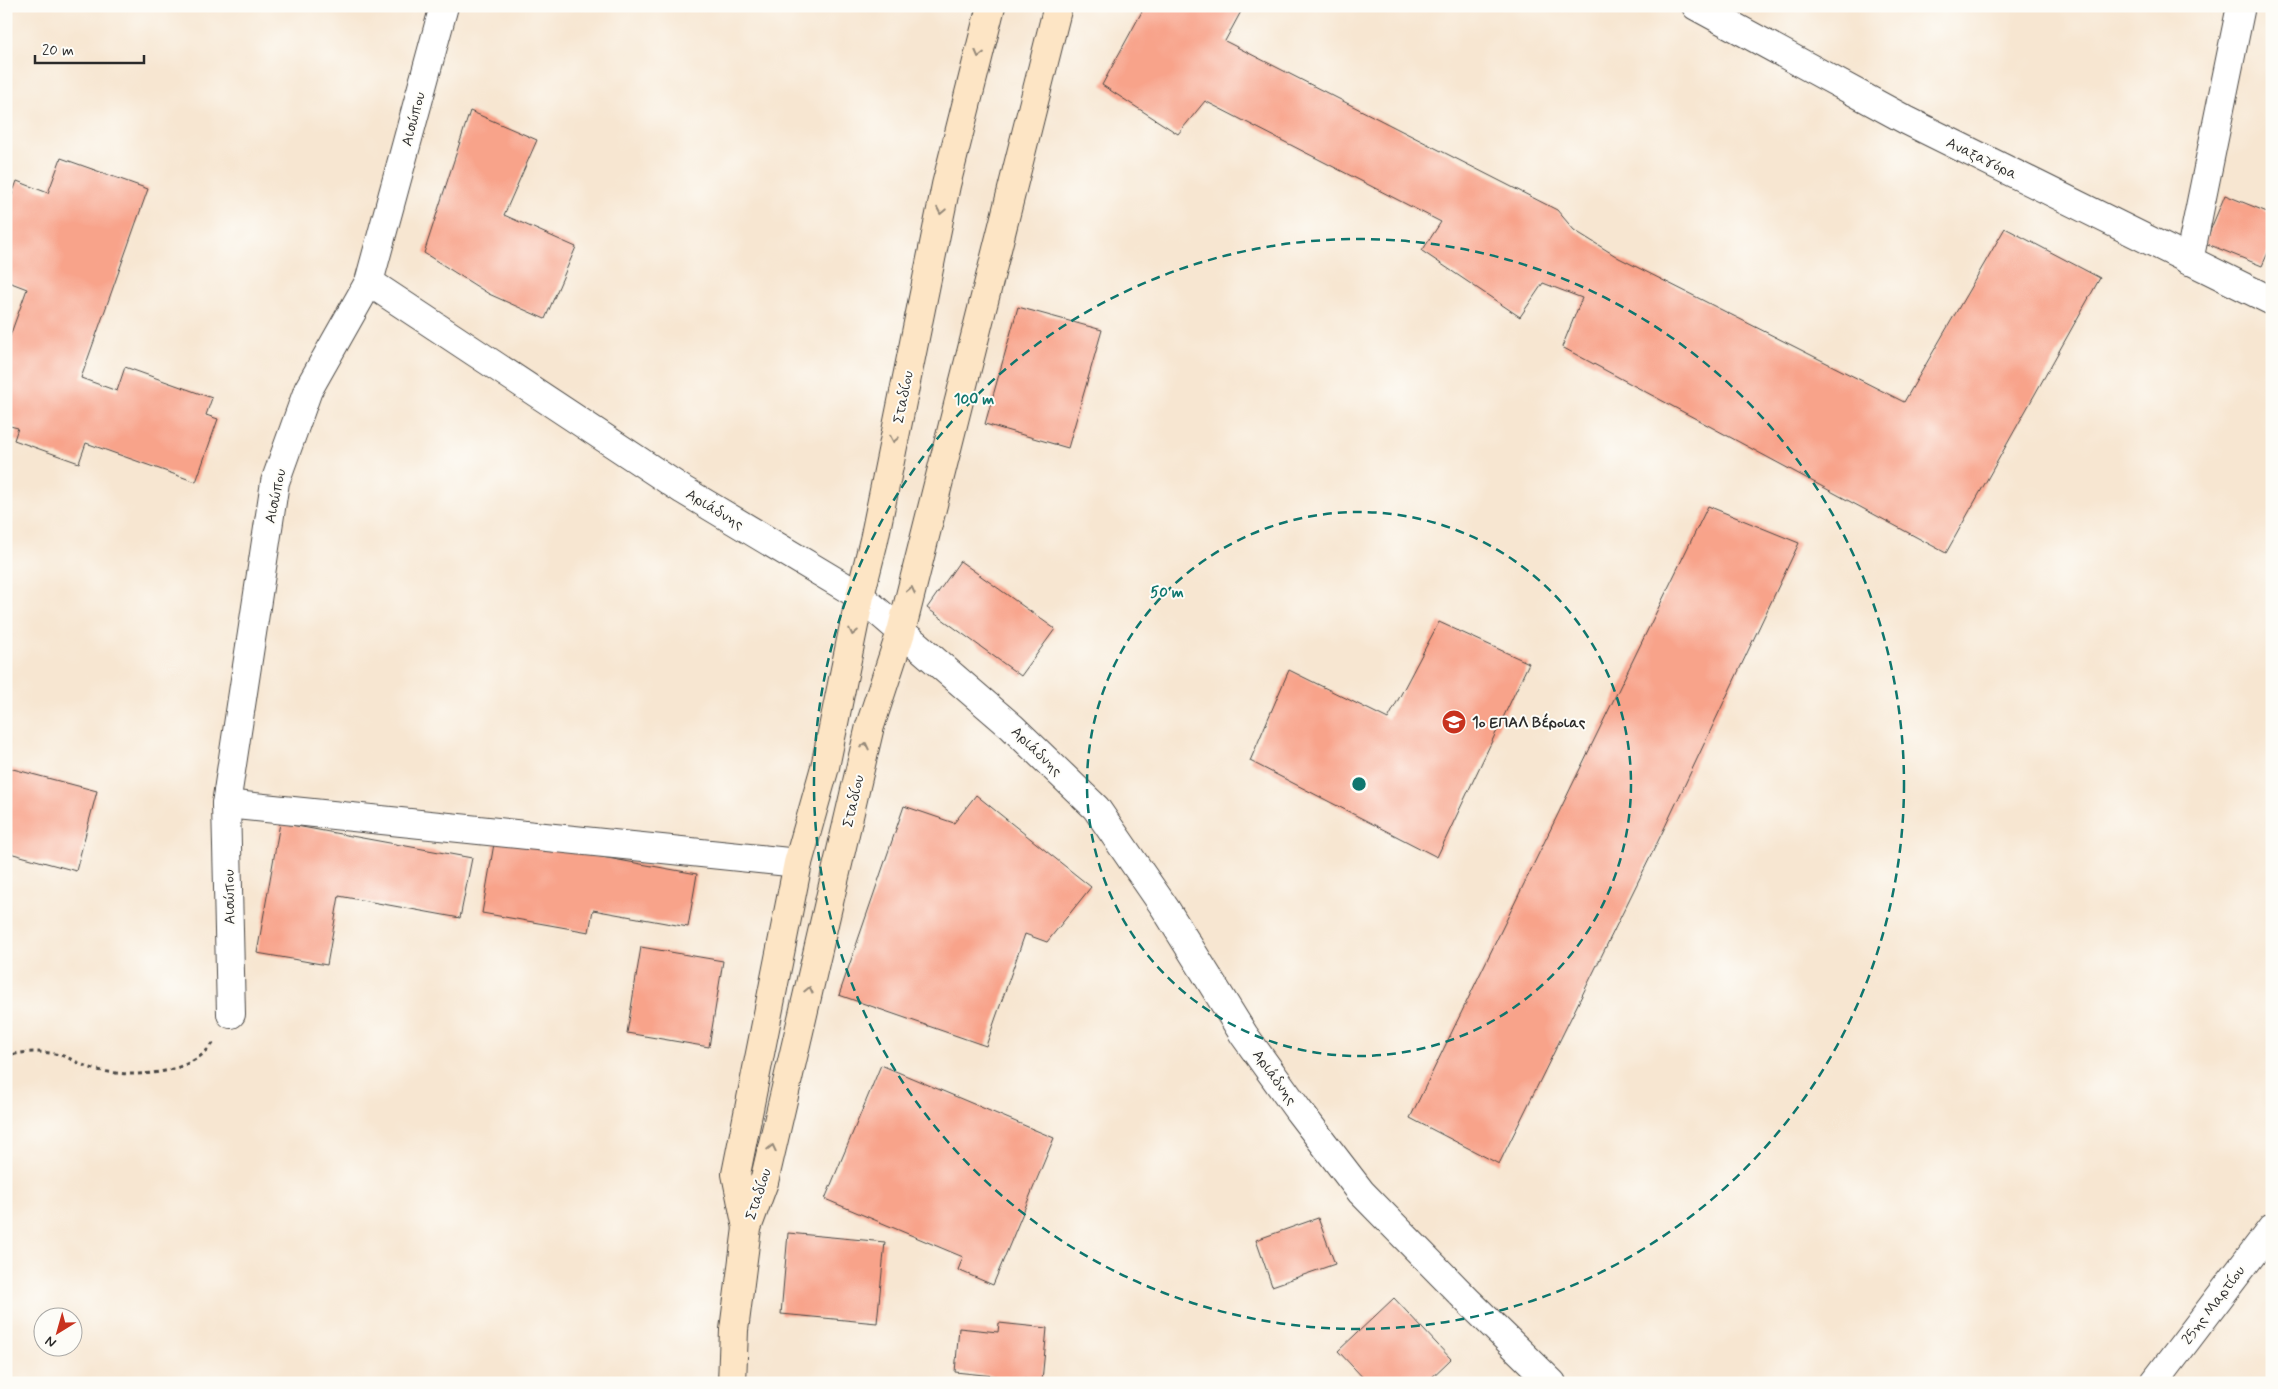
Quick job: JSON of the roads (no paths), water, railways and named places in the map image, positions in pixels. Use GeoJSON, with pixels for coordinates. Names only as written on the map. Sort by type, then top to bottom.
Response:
{"type":"FeatureCollection","features":[{"type":"Feature","properties":{"kind":"main road","name":"Σταδίου"},"geometry":{"type":"LineString","coordinates":[[747,1228],[736,1174],[798,863],[825,767],[860,596],[874,540],[946,185],[991,6]]}},
{"type":"Feature","properties":{"kind":"main road","name":"Σταδίου"},"geometry":{"type":"LineString","coordinates":[[747,1228],[764,1182],[870,726],[901,632],[1058,6]]}},
{"type":"Feature","properties":{"kind":"main road"},"geometry":{"type":"LineString","coordinates":[[732,1383],[735,1322],[747,1228]]}},
{"type":"Feature","properties":{"kind":"street","name":"Αισώπου"},"geometry":{"type":"LineString","coordinates":[[232,1014],[226,804],[275,482],[308,390],[369,282],[444,6]]}},
{"type":"Feature","properties":{"kind":"street","name":"Αναξαγόρα"},"geometry":{"type":"LineString","coordinates":[[1696,6],[1906,120],[2272,301]]}},
{"type":"Feature","properties":{"kind":"street"},"geometry":{"type":"LineString","coordinates":[[2190,261],[2240,6]]}},
{"type":"Feature","properties":{"kind":"street","name":"Αριάδνης"},"geometry":{"type":"LineString","coordinates":[[369,282],[683,490],[860,596],[1012,727],[1096,808],[1165,908],[1244,1035],[1298,1110],[1361,1192],[1552,1383]]}},
{"type":"Feature","properties":{"kind":"street"},"geometry":{"type":"LineString","coordinates":[[226,804],[798,863]]}},
{"type":"Feature","properties":{"kind":"street","name":"25ης Μαρτίου"},"geometry":{"type":"LineString","coordinates":[[2154,1383],[2272,1228]]}},
{"type":"Feature","properties":{"kind":"place","name":"1ο ΕΠΑΛ Βέροιας"},"geometry":{"type":"Point","coordinates":[1454,722]}}]}
